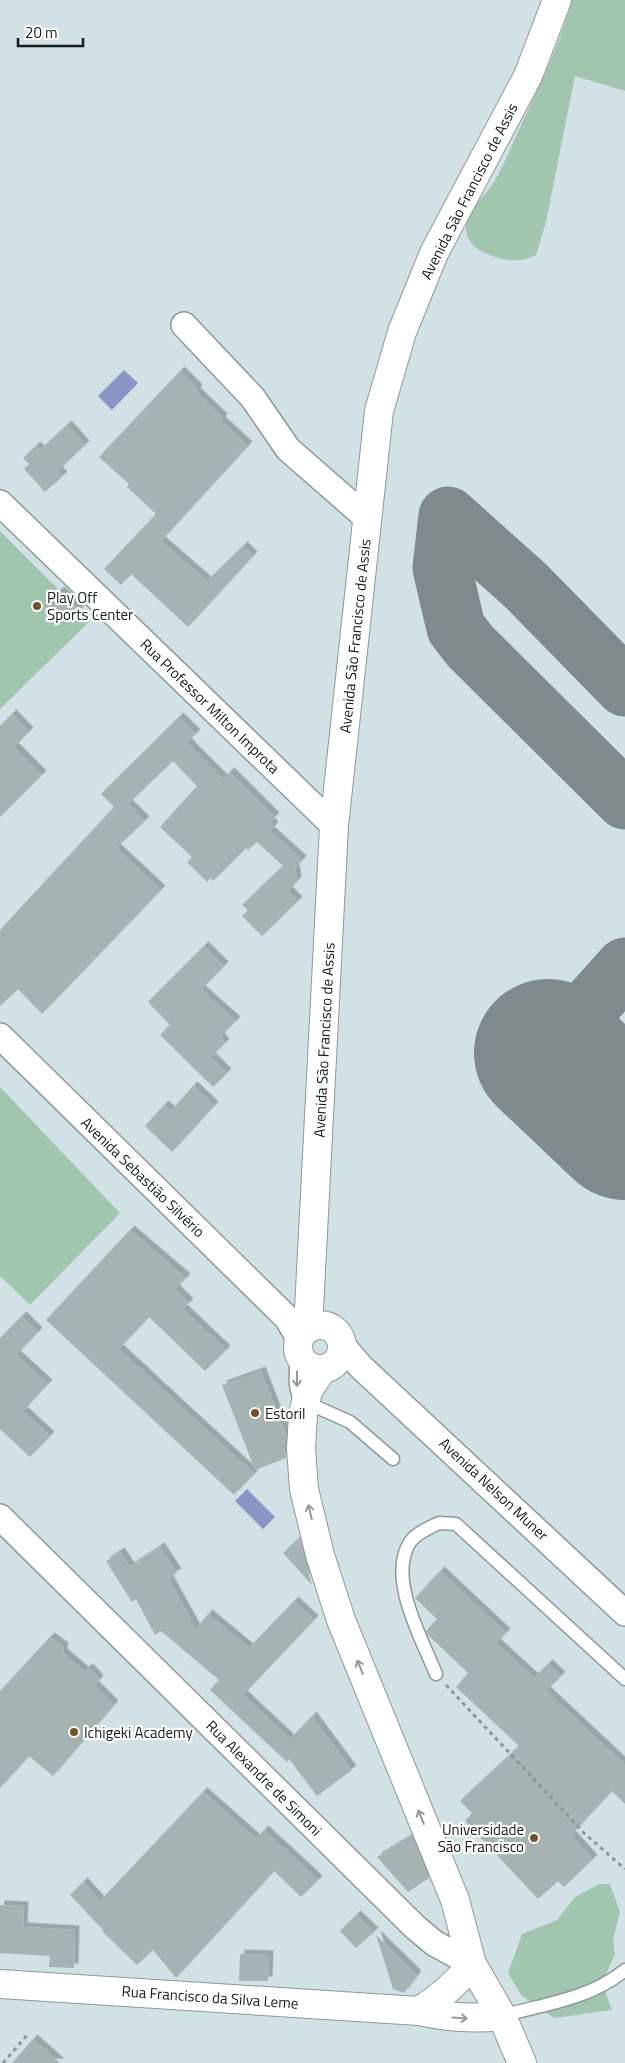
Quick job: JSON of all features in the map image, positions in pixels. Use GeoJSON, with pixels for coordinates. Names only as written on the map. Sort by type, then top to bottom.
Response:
{"type":"FeatureCollection","features":[{"type":"Feature","properties":{"kind":"street","name":"Avenida São Francisco de Assis"},"geometry":{"type":"LineString","coordinates":[[304,1328],[334,826],[379,411],[402,332],[434,253],[528,76],[557,0]]}},
{"type":"Feature","properties":{"kind":"street"},"geometry":{"type":"LineString","coordinates":[[184,325],[253,398],[288,449],[368,519]]}},
{"type":"Feature","properties":{"kind":"street","name":"Rua Professor Milton Improta"},"geometry":{"type":"LineString","coordinates":[[0,503],[334,826]]}},
{"type":"Feature","properties":{"kind":"street","name":"Avenida Sebastião Silvério"},"geometry":{"type":"LineString","coordinates":[[0,1036],[304,1328]]}},
{"type":"Feature","properties":{"kind":"street"},"geometry":{"type":"LineString","coordinates":[[333,1360],[311,1368],[302,1361],[304,1328],[329,1327],[339,1334],[333,1360],[308,1391],[301,1448],[304,1489],[320,1555],[341,1620],[455,1900],[472,1964],[502,2016],[522,2063]]}},
{"type":"Feature","properties":{"kind":"street","name":"Avenida Nelson Muner"},"geometry":{"type":"LineString","coordinates":[[333,1360],[361,1367],[625,1613]]}},
{"type":"Feature","properties":{"kind":"street","name":"Rua Alexandre de Simoni"},"geometry":{"type":"LineString","coordinates":[[0,1517],[415,1927],[434,1943],[472,1964]]}},
{"type":"Feature","properties":{"kind":"street"},"geometry":{"type":"LineString","coordinates":[[419,2011],[457,1983],[472,1964]]}},
{"type":"Feature","properties":{"kind":"street","name":"Rua Francisco da Silva Leme"},"geometry":{"type":"LineString","coordinates":[[0,1984],[419,2011],[445,2017],[474,2019],[502,2016]]}},
{"type":"Feature","properties":{"kind":"lane"},"geometry":{"type":"LineString","coordinates":[[304,1328],[297,1395],[306,1404],[350,1422],[393,1459]]}},
{"type":"Feature","properties":{"kind":"lane"},"geometry":{"type":"LineString","coordinates":[[436,1674],[402,1587],[402,1559],[411,1541],[438,1523],[456,1524],[625,1679]]}},
{"type":"Feature","properties":{"kind":"lane"},"geometry":{"type":"LineString","coordinates":[[502,2016],[584,1995],[610,1982],[625,1970]]}},
{"type":"Feature","properties":{"kind":"path"},"geometry":{"type":"LineString","coordinates":[[436,1674],[585,1834],[625,1869]]}},
{"type":"Feature","properties":{"kind":"path"},"geometry":{"type":"LineString","coordinates":[[3,2063],[29,2033]]}},
{"type":"Feature","properties":{"kind":"green space"},"geometry":{"type":"Polygon","coordinates":[[[572,0],[625,0],[625,91],[575,76],[546,222],[536,255],[521,260],[496,257],[479,250],[472,244],[466,230],[467,223],[472,210],[494,182],[505,160],[550,63],[572,0]]]}},
{"type":"Feature","properties":{"kind":"green space","name":"Play Off Sports Center"},"geometry":{"type":"Polygon","coordinates":[[[0,531],[90,621],[0,709],[0,531]]]}},
{"type":"Feature","properties":{"kind":"green space"},"geometry":{"type":"Polygon","coordinates":[[[0,1087],[120,1213],[30,1305],[0,1276],[0,1087]]]}},
{"type":"Feature","properties":{"kind":"green space"},"geometry":{"type":"Polygon","coordinates":[[[599,1884],[610,1884],[620,1912],[613,1940],[615,1954],[606,1974],[606,1994],[612,2010],[554,2018],[521,1995],[508,1973],[522,1934],[557,1920],[575,1897],[599,1884]]]}},
{"type":"Feature","properties":{"kind":"water"},"geometry":{"type":"Polygon","coordinates":[[[124,370],[138,383],[112,410],[98,396],[124,370]]]}},
{"type":"Feature","properties":{"kind":"water"},"geometry":{"type":"Polygon","coordinates":[[[247,1489],[275,1517],[263,1529],[235,1501],[247,1489]]]}},
{"type":"Feature","properties":{"kind":"building"},"geometry":{"type":"Polygon","coordinates":[[[180,371],[198,389],[196,392],[223,418],[221,421],[248,446],[161,541],[207,581],[243,546],[253,556],[188,627],[131,574],[121,585],[104,569],[156,514],[127,487],[129,484],[99,457],[180,371]]]}},
{"type":"Feature","properties":{"kind":"building"},"geometry":{"type":"Polygon","coordinates":[[[67,425],[85,445],[58,471],[63,476],[45,492],[24,469],[29,464],[23,458],[36,446],[40,450],[67,425]]]}},
{"type":"Feature","properties":{"kind":"building"},"geometry":{"type":"Polygon","coordinates":[[[60,591],[80,610],[64,625],[44,605],[60,591]]]}},
{"type":"Feature","properties":{"kind":"building"},"geometry":{"type":"Polygon","coordinates":[[[12,714],[29,732],[14,747],[42,775],[0,817],[0,726],[12,714]]]}},
{"type":"Feature","properties":{"kind":"building"},"geometry":{"type":"Polygon","coordinates":[[[179,717],[196,734],[187,742],[194,750],[223,779],[230,772],[275,817],[270,822],[274,826],[270,831],[302,860],[295,868],[297,881],[288,891],[298,901],[262,936],[242,916],[248,910],[242,905],[283,866],[257,842],[248,850],[246,848],[213,881],[210,878],[207,882],[187,862],[192,857],[160,827],[197,786],[173,761],[128,804],[145,821],[116,848],[161,890],[42,1014],[18,989],[0,1006],[0,930],[114,807],[101,794],[179,717]]]}},
{"type":"Feature","properties":{"kind":"building"},"geometry":{"type":"Polygon","coordinates":[[[204,946],[224,966],[201,990],[236,1021],[220,1037],[225,1043],[211,1057],[227,1073],[213,1087],[160,1035],[170,1025],[148,1002],[204,946]]]}},
{"type":"Feature","properties":{"kind":"building"},"geometry":{"type":"Polygon","coordinates":[[[193,1086],[214,1106],[172,1152],[145,1126],[164,1105],[171,1111],[193,1086]]]}},
{"type":"Feature","properties":{"kind":"building"},"geometry":{"type":"Polygon","coordinates":[[[130,1230],[186,1278],[175,1289],[189,1303],[183,1309],[226,1350],[205,1371],[149,1317],[119,1349],[254,1474],[234,1495],[46,1320],[130,1230]]]}},
{"type":"Feature","properties":{"kind":"building"},"geometry":{"type":"Polygon","coordinates":[[[22,1316],[38,1332],[16,1355],[48,1384],[23,1411],[50,1436],[30,1457],[0,1429],[0,1338],[22,1316]]]}},
{"type":"Feature","properties":{"kind":"building","name":"Estoril"},"geometry":{"type":"Polygon","coordinates":[[[261,1371],[286,1436],[284,1441],[286,1458],[255,1470],[222,1385],[261,1371]]]}},
{"type":"Feature","properties":{"kind":"building"},"geometry":{"type":"Polygon","coordinates":[[[300,1537],[305,1559],[312,1585],[283,1553],[300,1537]]]}},
{"type":"Feature","properties":{"kind":"building"},"geometry":{"type":"Polygon","coordinates":[[[160,1547],[177,1573],[168,1578],[196,1629],[208,1614],[249,1648],[294,1601],[314,1620],[243,1695],[290,1739],[312,1716],[352,1770],[317,1796],[289,1759],[287,1762],[210,1690],[219,1680],[161,1631],[155,1635],[136,1599],[132,1602],[106,1561],[120,1552],[130,1567],[160,1547]]]}},
{"type":"Feature","properties":{"kind":"building"},"geometry":{"type":"Polygon","coordinates":[[[440,1571],[506,1633],[496,1643],[534,1678],[548,1664],[561,1676],[546,1691],[625,1765],[625,1804],[612,1791],[571,1835],[593,1859],[564,1887],[558,1881],[538,1899],[465,1821],[472,1813],[460,1801],[519,1746],[456,1687],[468,1673],[426,1631],[437,1619],[415,1598],[440,1571]]]}},
{"type":"Feature","properties":{"kind":"building"},"geometry":{"type":"Polygon","coordinates":[[[50,1637],[64,1647],[63,1653],[84,1671],[89,1668],[99,1680],[94,1685],[114,1705],[53,1776],[29,1756],[0,1788],[0,1691],[50,1637]]]}},
{"type":"Feature","properties":{"kind":"building"},"geometry":{"type":"Polygon","coordinates":[[[203,1792],[256,1839],[264,1830],[318,1880],[301,1897],[274,1871],[176,1978],[153,1950],[137,1965],[102,1931],[104,1931],[70,1895],[83,1882],[100,1901],[203,1792]]]}},
{"type":"Feature","properties":{"kind":"building"},"geometry":{"type":"Polygon","coordinates":[[[412,1836],[429,1878],[408,1892],[377,1857],[412,1836]]]}},
{"type":"Feature","properties":{"kind":"building"},"geometry":{"type":"Polygon","coordinates":[[[0,1905],[24,1906],[23,1927],[75,1930],[74,1968],[49,1967],[50,1956],[0,1953],[0,1905]]]}},
{"type":"Feature","properties":{"kind":"building"},"geometry":{"type":"Polygon","coordinates":[[[356,1915],[374,1932],[356,1948],[340,1931],[356,1915]]]}},
{"type":"Feature","properties":{"kind":"building"},"geometry":{"type":"Polygon","coordinates":[[[376,1935],[417,1975],[404,1993],[393,1989],[376,1935]]]}},
{"type":"Feature","properties":{"kind":"building"},"geometry":{"type":"Polygon","coordinates":[[[240,1954],[269,1955],[268,1981],[239,1981],[240,1954]]]}},
{"type":"Feature","properties":{"kind":"building"},"geometry":{"type":"Polygon","coordinates":[[[33,2039],[60,2063],[12,2063],[33,2039]]]}},
{"type":"Feature","properties":{"kind":"taxiway"},"geometry":{"type":"LineString","coordinates":[[448,516],[442,568],[456,628],[470,646],[625,800]]}},
{"type":"Feature","properties":{"kind":"taxiway"},"geometry":{"type":"LineString","coordinates":[[448,516],[525,585],[625,687]]}},
{"type":"Feature","properties":{"kind":"taxiway"},"geometry":{"type":"LineString","coordinates":[[548,1053],[625,967]]}},
{"type":"Feature","properties":{"kind":"runway"},"geometry":{"type":"LineString","coordinates":[[548,1053],[625,1126]]}},
{"type":"Feature","properties":{"kind":"place","name":"Play Off Sports Center"},"geometry":{"type":"Point","coordinates":[37,606]}},
{"type":"Feature","properties":{"kind":"place","name":"Estoril"},"geometry":{"type":"Point","coordinates":[255,1413]}},
{"type":"Feature","properties":{"kind":"place","name":"Ichigeki Academy"},"geometry":{"type":"Point","coordinates":[74,1732]}},
{"type":"Feature","properties":{"kind":"place","name":"Universidade São Francisco"},"geometry":{"type":"Point","coordinates":[534,1838]}}]}
